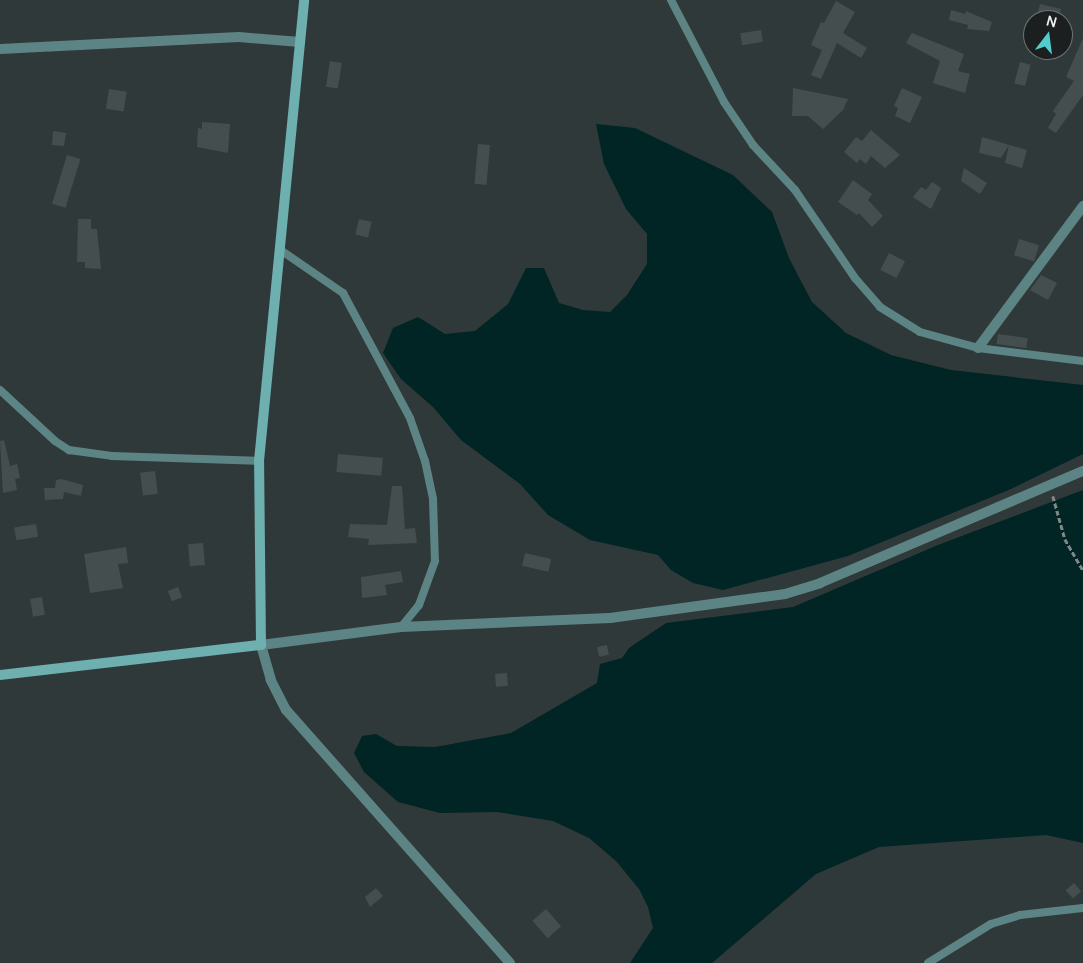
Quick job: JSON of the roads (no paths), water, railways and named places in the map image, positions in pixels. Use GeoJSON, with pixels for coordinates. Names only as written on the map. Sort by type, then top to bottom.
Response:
{"type":"FeatureCollection","features":[{"type":"Feature","properties":{"kind":"main road"},"geometry":{"type":"LineString","coordinates":[[0,675],[262,645],[259,460],[304,0]]}},
{"type":"Feature","properties":{"kind":"street"},"geometry":{"type":"LineString","coordinates":[[0,49],[238,37],[300,42]]}},
{"type":"Feature","properties":{"kind":"street"},"geometry":{"type":"LineString","coordinates":[[978,348],[1083,206]]}},
{"type":"Feature","properties":{"kind":"street"},"geometry":{"type":"LineString","coordinates":[[510,963],[286,710],[271,680],[262,645],[401,627],[610,618],[785,594],[1051,487],[1083,471]]}},
{"type":"Feature","properties":{"kind":"lane"},"geometry":{"type":"LineString","coordinates":[[671,0],[729,109],[754,145],[795,190],[855,278],[880,307],[920,332],[978,348],[1083,361]]}},
{"type":"Feature","properties":{"kind":"lane"},"geometry":{"type":"LineString","coordinates":[[279,249],[343,294],[410,418],[425,461],[433,499],[435,561],[419,605],[401,627]]}},
{"type":"Feature","properties":{"kind":"lane"},"geometry":{"type":"LineString","coordinates":[[0,390],[55,442],[69,450],[112,456],[259,460]]}},
{"type":"Feature","properties":{"kind":"lane"},"geometry":{"type":"LineString","coordinates":[[928,963],[991,924],[1020,914],[1083,908]]}},
{"type":"Feature","properties":{"kind":"water"},"geometry":{"type":"Polygon","coordinates":[[[596,124],[635,128],[733,175],[772,212],[789,258],[812,302],[846,333],[891,355],[951,370],[1083,385],[1083,454],[1011,489],[848,556],[723,590],[693,583],[671,570],[658,555],[590,540],[548,515],[520,484],[461,440],[433,407],[401,379],[383,353],[393,328],[418,317],[445,334],[475,331],[508,304],[526,268],[544,268],[559,303],[583,310],[610,312],[627,295],[647,264],[647,234],[626,209],[604,164],[596,124]]]}},
{"type":"Feature","properties":{"kind":"water"},"geometry":{"type":"Polygon","coordinates":[[[1083,490],[1083,843],[1046,835],[879,847],[816,874],[712,963],[630,963],[653,928],[648,907],[639,889],[616,861],[589,838],[553,821],[497,812],[440,813],[398,802],[364,772],[354,753],[362,736],[376,734],[397,746],[435,747],[511,733],[597,683],[600,664],[622,658],[629,648],[666,623],[793,607],[938,545],[1083,490]]]}}]}
